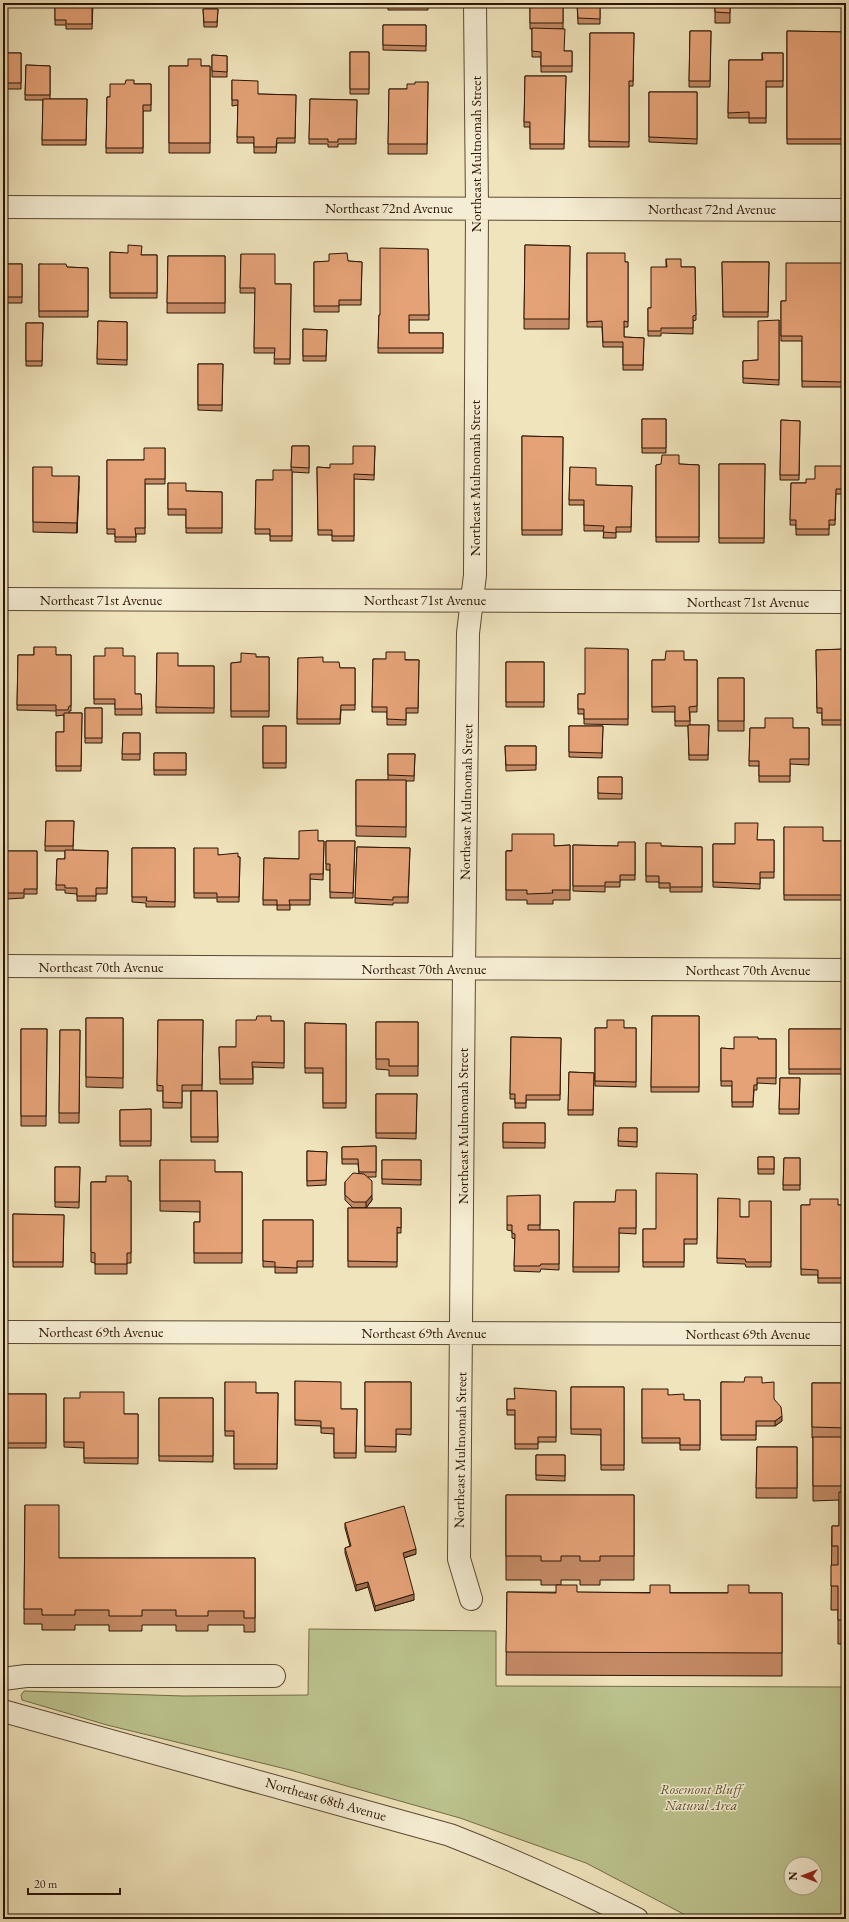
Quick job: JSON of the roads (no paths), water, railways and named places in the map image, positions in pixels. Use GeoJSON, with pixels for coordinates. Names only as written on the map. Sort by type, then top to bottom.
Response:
{"type":"FeatureCollection","features":[{"type":"Feature","properties":{"kind":"street","name":"Northeast Multnomah Street"},"geometry":{"type":"LineString","coordinates":[[471,1599],[460,1559],[468,633],[475,575],[477,208],[475,3]]}},
{"type":"Feature","properties":{"kind":"street","name":"Northeast 72nd Avenue"},"geometry":{"type":"LineString","coordinates":[[3,207],[846,210]]}},
{"type":"Feature","properties":{"kind":"street","name":"Northeast 71st Avenue"},"geometry":{"type":"LineString","coordinates":[[3,599],[846,602]]}},
{"type":"Feature","properties":{"kind":"street","name":"Northeast 70th Avenue"},"geometry":{"type":"LineString","coordinates":[[3,966],[846,970]]}},
{"type":"Feature","properties":{"kind":"street","name":"Northeast 69th Avenue"},"geometry":{"type":"LineString","coordinates":[[3,1332],[846,1334]]}},
{"type":"Feature","properties":{"kind":"street"},"geometry":{"type":"LineString","coordinates":[[3,1679],[26,1676],[274,1676]]}},
{"type":"Feature","properties":{"kind":"street","name":"Northeast 68th Avenue"},"geometry":{"type":"LineString","coordinates":[[3,1710],[450,1835],[513,1860],[584,1891],[637,1919]]}},
{"type":"Feature","properties":{"kind":"park label","name":"Rosemont Bluff Natural Area"},"geometry":{"type":"Point","coordinates":[701,1798]}}]}
